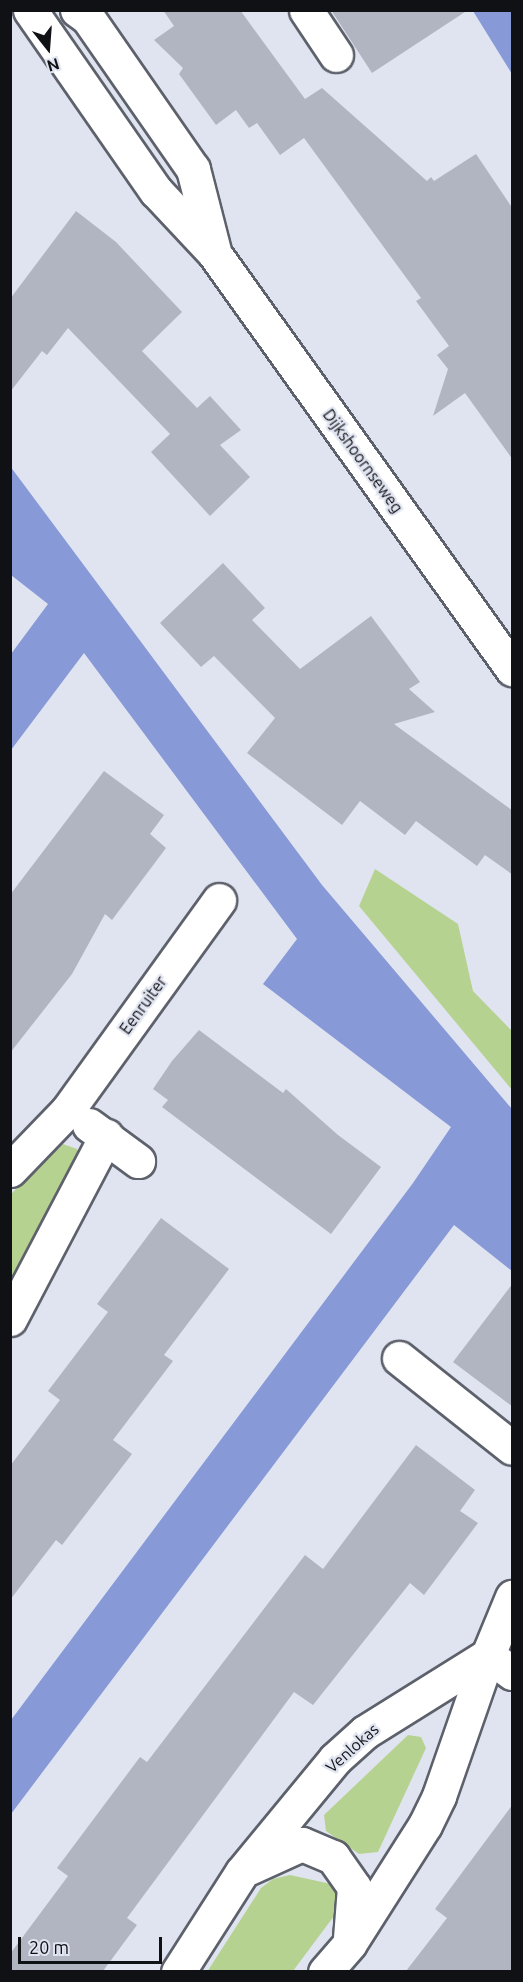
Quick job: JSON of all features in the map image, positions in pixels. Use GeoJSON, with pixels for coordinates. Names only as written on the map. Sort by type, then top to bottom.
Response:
{"type":"FeatureCollection","features":[{"type":"Feature","properties":{"kind":"street","name":"Dijkshoornseweg"},"geometry":{"type":"LineString","coordinates":[[77,10],[88,18],[193,169],[214,253]]}},
{"type":"Feature","properties":{"kind":"street"},"geometry":{"type":"LineString","coordinates":[[306,10],[336,55]]}},
{"type":"Feature","properties":{"kind":"street","name":"Dijkshoornseweg"},"geometry":{"type":"LineString","coordinates":[[40,14],[156,191],[214,253],[513,669]]}},
{"type":"Feature","properties":{"kind":"street","name":"Eenruiter"},"geometry":{"type":"LineString","coordinates":[[10,1170],[67,1110],[219,900]]}},
{"type":"Feature","properties":{"kind":"street"},"geometry":{"type":"LineString","coordinates":[[67,1110],[138,1161]]}},
{"type":"Feature","properties":{"kind":"street"},"geometry":{"type":"LineString","coordinates":[[10,1319],[106,1136]]}},
{"type":"Feature","properties":{"kind":"street"},"geometry":{"type":"LineString","coordinates":[[399,1358],[513,1448]]}},
{"type":"Feature","properties":{"kind":"street"},"geometry":{"type":"LineString","coordinates":[[325,1971],[350,1943],[425,1825],[501,1664],[513,1597]]}},
{"type":"Feature","properties":{"kind":"street","name":"Venlokas"},"geometry":{"type":"LineString","coordinates":[[178,1971],[242,1872],[335,1759],[365,1732],[501,1664]]}},
{"type":"Feature","properties":{"kind":"street"},"geometry":{"type":"LineString","coordinates":[[242,1872],[302,1844],[333,1857],[354,1887],[350,1943]]}},
{"type":"Feature","properties":{"kind":"green space"},"geometry":{"type":"Polygon","coordinates":[[[375,869],[458,924],[473,991],[512,1031],[512,1090],[359,906],[375,869]]]}},
{"type":"Feature","properties":{"kind":"green space"},"geometry":{"type":"Polygon","coordinates":[[[63,1144],[77,1149],[81,1156],[11,1292],[11,1194],[63,1144]]]}},
{"type":"Feature","properties":{"kind":"green space"},"geometry":{"type":"Polygon","coordinates":[[[408,1735],[421,1737],[426,1748],[378,1852],[359,1854],[326,1831],[324,1815],[408,1735]]]}},
{"type":"Feature","properties":{"kind":"green space"},"geometry":{"type":"Polygon","coordinates":[[[290,1875],[331,1884],[338,1894],[340,1908],[293,1971],[207,1972],[261,1888],[273,1879],[290,1875]]]}},
{"type":"Feature","properties":{"kind":"water"},"geometry":{"type":"Polygon","coordinates":[[[473,11],[512,11],[512,74],[473,11]]]}},
{"type":"Feature","properties":{"kind":"water"},"geometry":{"type":"Polygon","coordinates":[[[10,466],[322,885],[512,1109],[512,1271],[454,1225],[11,1814],[11,1720],[413,1183],[451,1127],[263,984],[297,939],[84,653],[11,750],[11,654],[48,604],[11,575],[10,466]]]}},
{"type":"Feature","properties":{"kind":"building"},"geometry":{"type":"Polygon","coordinates":[[[163,10],[240,10],[305,99],[322,88],[427,181],[431,177],[434,181],[476,154],[513,209],[513,460],[465,393],[433,416],[448,369],[437,355],[449,346],[416,301],[421,298],[304,138],[280,155],[257,123],[249,128],[236,110],[216,125],[179,74],[183,68],[154,40],[174,26],[163,10]]]}},
{"type":"Feature","properties":{"kind":"building"},"geometry":{"type":"Polygon","coordinates":[[[331,10],[468,10],[372,73],[331,10]]]}},
{"type":"Feature","properties":{"kind":"building"},"geometry":{"type":"Polygon","coordinates":[[[76,211],[116,242],[182,312],[142,351],[197,408],[210,396],[241,430],[220,445],[250,477],[210,516],[151,452],[170,434],[68,328],[47,355],[42,351],[10,392],[10,299],[76,211]]]}},
{"type":"Feature","properties":{"kind":"building"},"geometry":{"type":"Polygon","coordinates":[[[223,563],[265,608],[252,620],[300,669],[371,616],[420,682],[409,689],[435,712],[394,724],[513,811],[513,875],[485,855],[477,866],[416,821],[405,835],[360,801],[342,825],[247,753],[275,718],[214,656],[201,667],[160,623],[223,563]]]}},
{"type":"Feature","properties":{"kind":"building"},"geometry":{"type":"Polygon","coordinates":[[[104,771],[164,815],[150,834],[166,848],[112,920],[105,914],[72,974],[10,1053],[10,895],[104,771]]]}},
{"type":"Feature","properties":{"kind":"building"},"geometry":{"type":"Polygon","coordinates":[[[199,1030],[283,1093],[286,1089],[338,1135],[381,1167],[331,1234],[162,1107],[168,1100],[153,1089],[172,1061],[199,1030]]]}},
{"type":"Feature","properties":{"kind":"building"},"geometry":{"type":"Polygon","coordinates":[[[161,1218],[229,1269],[164,1355],[173,1361],[113,1440],[132,1454],[62,1545],[56,1540],[10,1600],[10,1466],[60,1400],[48,1391],[108,1312],[97,1304],[161,1218]]]}},
{"type":"Feature","properties":{"kind":"building"},"geometry":{"type":"Polygon","coordinates":[[[513,1283],[513,1407],[453,1362],[513,1283]]]}},
{"type":"Feature","properties":{"kind":"building"},"geometry":{"type":"Polygon","coordinates":[[[416,1445],[475,1490],[460,1511],[478,1523],[424,1595],[410,1583],[313,1705],[294,1692],[127,1918],[137,1925],[103,1971],[10,1971],[10,1954],[68,1876],[57,1868],[140,1757],[147,1762],[305,1555],[323,1569],[416,1445]]]}},
{"type":"Feature","properties":{"kind":"building"},"geometry":{"type":"Polygon","coordinates":[[[513,1804],[513,1971],[406,1971],[447,1918],[435,1909],[513,1804]]]}}]}
